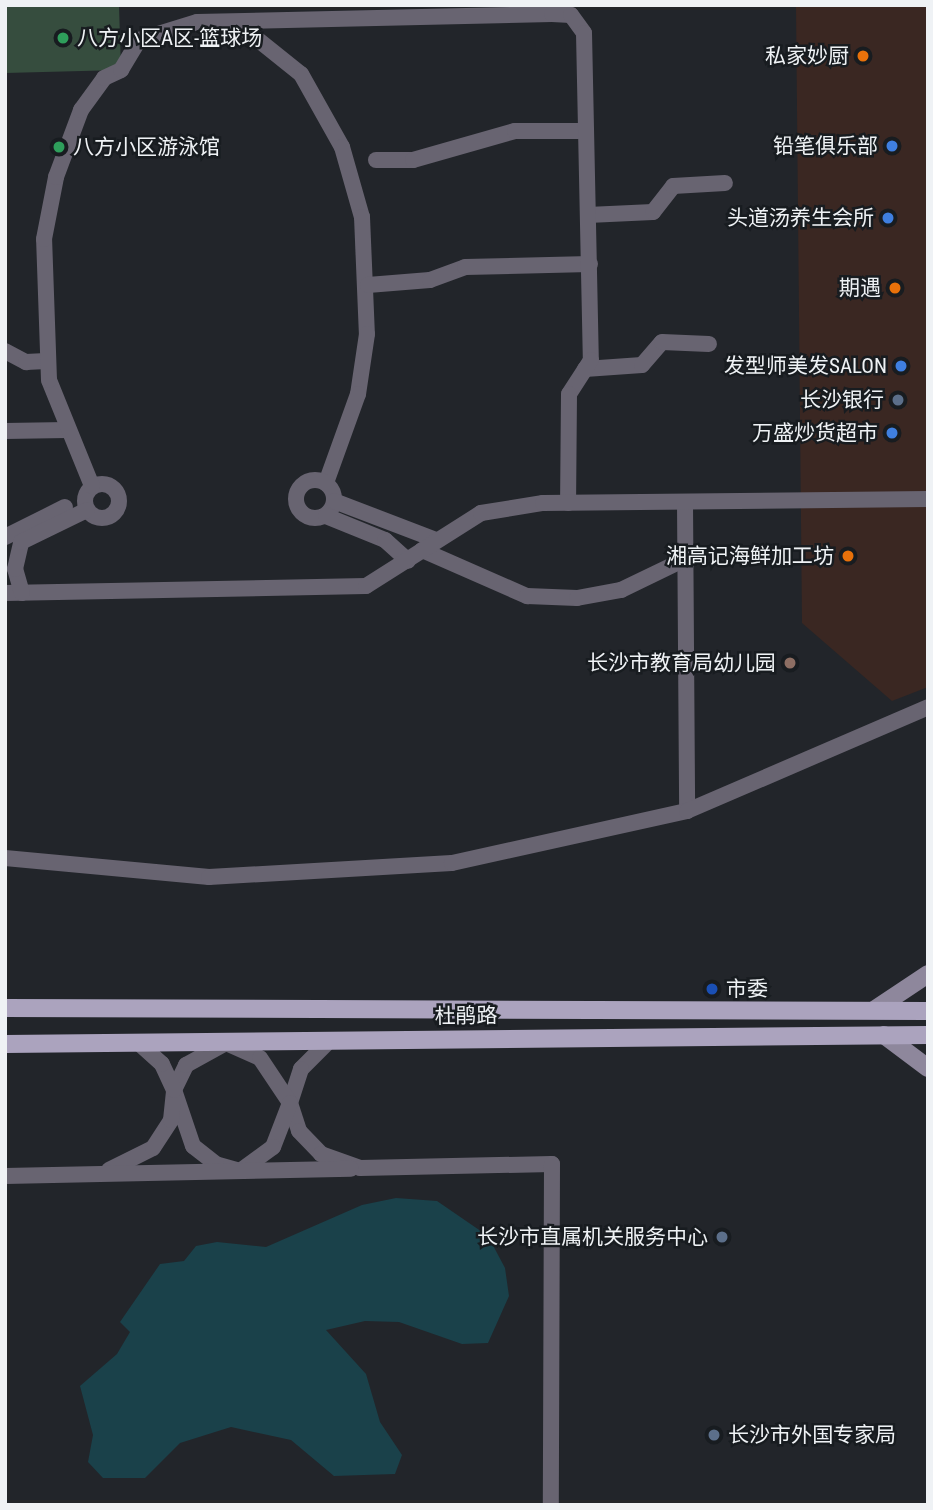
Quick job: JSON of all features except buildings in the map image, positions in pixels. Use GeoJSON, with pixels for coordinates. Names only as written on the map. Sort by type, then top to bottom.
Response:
{"type":"FeatureCollection","features":[{"type":"Feature","properties":{"kind":"main road"},"geometry":{"type":"LineString","coordinates":[[874,1010],[928,974]]}},
{"type":"Feature","properties":{"kind":"main road","name":"杜鹃路"},"geometry":{"type":"LineString","coordinates":[[5,1008],[928,1011]]}},
{"type":"Feature","properties":{"kind":"main road"},"geometry":{"type":"LineString","coordinates":[[884,1035],[928,1068]]}},
{"type":"Feature","properties":{"kind":"main road","name":"杜鹃路"},"geometry":{"type":"LineString","coordinates":[[5,1044],[928,1035]]}},
{"type":"Feature","properties":{"kind":"street"},"geometry":{"type":"LineString","coordinates":[[88,498],[46,361],[44,239],[56,177],[80,110],[104,78],[121,70],[139,40],[175,25],[570,15],[584,33],[590,360],[569,394],[568,503]]}},
{"type":"Feature","properties":{"kind":"street"},"geometry":{"type":"LineString","coordinates":[[237,23],[301,74],[342,147],[362,217],[368,285],[358,394],[326,483],[330,508]]}},
{"type":"Feature","properties":{"kind":"street"},"geometry":{"type":"LineString","coordinates":[[376,160],[413,160],[515,131],[586,131]]}},
{"type":"Feature","properties":{"kind":"street"},"geometry":{"type":"LineString","coordinates":[[588,215],[653,212],[673,186],[726,183]]}},
{"type":"Feature","properties":{"kind":"street"},"geometry":{"type":"LineString","coordinates":[[368,285],[430,280],[465,267],[590,264]]}},
{"type":"Feature","properties":{"kind":"street"},"geometry":{"type":"LineString","coordinates":[[585,369],[642,365],[662,342],[709,344]]}},
{"type":"Feature","properties":{"kind":"street"},"geometry":{"type":"LineString","coordinates":[[5,351],[26,362],[46,361]]}},
{"type":"Feature","properties":{"kind":"street"},"geometry":{"type":"LineString","coordinates":[[5,431],[67,430]]}},
{"type":"Feature","properties":{"kind":"street"},"geometry":{"type":"LineString","coordinates":[[326,483],[310,480],[296,496],[304,516],[330,508],[436,540]]}},
{"type":"Feature","properties":{"kind":"street"},"geometry":{"type":"LineString","coordinates":[[5,537],[88,498]]}},
{"type":"Feature","properties":{"kind":"street"},"geometry":{"type":"LineString","coordinates":[[88,498],[21,542],[14,593],[366,586],[481,513],[568,503],[928,499]]}},
{"type":"Feature","properties":{"kind":"street"},"geometry":{"type":"LineString","coordinates":[[685,503],[687,811]]}},
{"type":"Feature","properties":{"kind":"street"},"geometry":{"type":"LineString","coordinates":[[330,508],[386,540],[408,561]]}},
{"type":"Feature","properties":{"kind":"street"},"geometry":{"type":"LineString","coordinates":[[422,550],[527,596],[577,598],[621,590],[685,559]]}},
{"type":"Feature","properties":{"kind":"street"},"geometry":{"type":"LineString","coordinates":[[5,858],[209,877],[453,863],[687,811],[928,707]]}},
{"type":"Feature","properties":{"kind":"street"},"geometry":{"type":"LineString","coordinates":[[240,1171],[273,1147],[301,1069],[330,1040]]}},
{"type":"Feature","properties":{"kind":"street"},"geometry":{"type":"LineString","coordinates":[[96,1175],[153,1148],[171,1120],[174,1090],[186,1065],[226,1043],[260,1058],[290,1103],[299,1132],[321,1154],[360,1168]]}},
{"type":"Feature","properties":{"kind":"street"},"geometry":{"type":"LineString","coordinates":[[139,1044],[162,1064],[193,1146],[216,1164],[240,1171]]}},
{"type":"Feature","properties":{"kind":"street"},"geometry":{"type":"LineString","coordinates":[[5,1176],[552,1164],[551,1505]]}},
{"type":"Feature","properties":{"kind":"shaded area"},"geometry":{"type":"Polygon","coordinates":[[[796,5],[928,5],[928,687],[892,701],[802,623],[796,5]]]}},
{"type":"Feature","properties":{"kind":"green space","name":"八方小区A区-篮球场"},"geometry":{"type":"Polygon","coordinates":[[[5,5],[119,5],[121,70],[5,73],[5,5]]]}},
{"type":"Feature","properties":{"kind":"water"},"geometry":{"type":"Polygon","coordinates":[[[396,1198],[437,1201],[488,1236],[505,1268],[509,1296],[488,1343],[462,1344],[399,1322],[365,1321],[326,1330],[366,1374],[380,1422],[402,1455],[395,1474],[334,1476],[291,1440],[231,1427],[180,1443],[145,1478],[103,1478],[88,1462],[93,1435],[80,1386],[117,1354],[130,1332],[120,1322],[160,1264],[184,1261],[196,1246],[217,1242],[266,1247],[362,1205],[396,1198]]]}},
{"type":"Feature","properties":{"kind":"place","name":"八方小区A区-篮球场"},"geometry":{"type":"Point","coordinates":[63,38]}},
{"type":"Feature","properties":{"kind":"place","name":"私家妙厨"},"geometry":{"type":"Point","coordinates":[863,56]}},
{"type":"Feature","properties":{"kind":"place","name":"铅笔俱乐部"},"geometry":{"type":"Point","coordinates":[892,146]}},
{"type":"Feature","properties":{"kind":"place","name":"八方小区游泳馆"},"geometry":{"type":"Point","coordinates":[59,147]}},
{"type":"Feature","properties":{"kind":"place","name":"头道汤养生会所"},"geometry":{"type":"Point","coordinates":[888,218]}},
{"type":"Feature","properties":{"kind":"place","name":"期遇"},"geometry":{"type":"Point","coordinates":[895,288]}},
{"type":"Feature","properties":{"kind":"place","name":"发型师美发SALON"},"geometry":{"type":"Point","coordinates":[901,366]}},
{"type":"Feature","properties":{"kind":"place","name":"长沙银行"},"geometry":{"type":"Point","coordinates":[898,400]}},
{"type":"Feature","properties":{"kind":"place","name":"万盛炒货超市"},"geometry":{"type":"Point","coordinates":[892,433]}},
{"type":"Feature","properties":{"kind":"place","name":"湘高记海鲜加工坊"},"geometry":{"type":"Point","coordinates":[848,556]}},
{"type":"Feature","properties":{"kind":"place","name":"长沙市教育局幼儿园"},"geometry":{"type":"Point","coordinates":[790,663]}},
{"type":"Feature","properties":{"kind":"place","name":"市委"},"geometry":{"type":"Point","coordinates":[712,989]}},
{"type":"Feature","properties":{"kind":"place","name":"长沙市直属机关服务中心"},"geometry":{"type":"Point","coordinates":[722,1237]}},
{"type":"Feature","properties":{"kind":"place","name":"长沙市外国专家局"},"geometry":{"type":"Point","coordinates":[714,1435]}}]}
